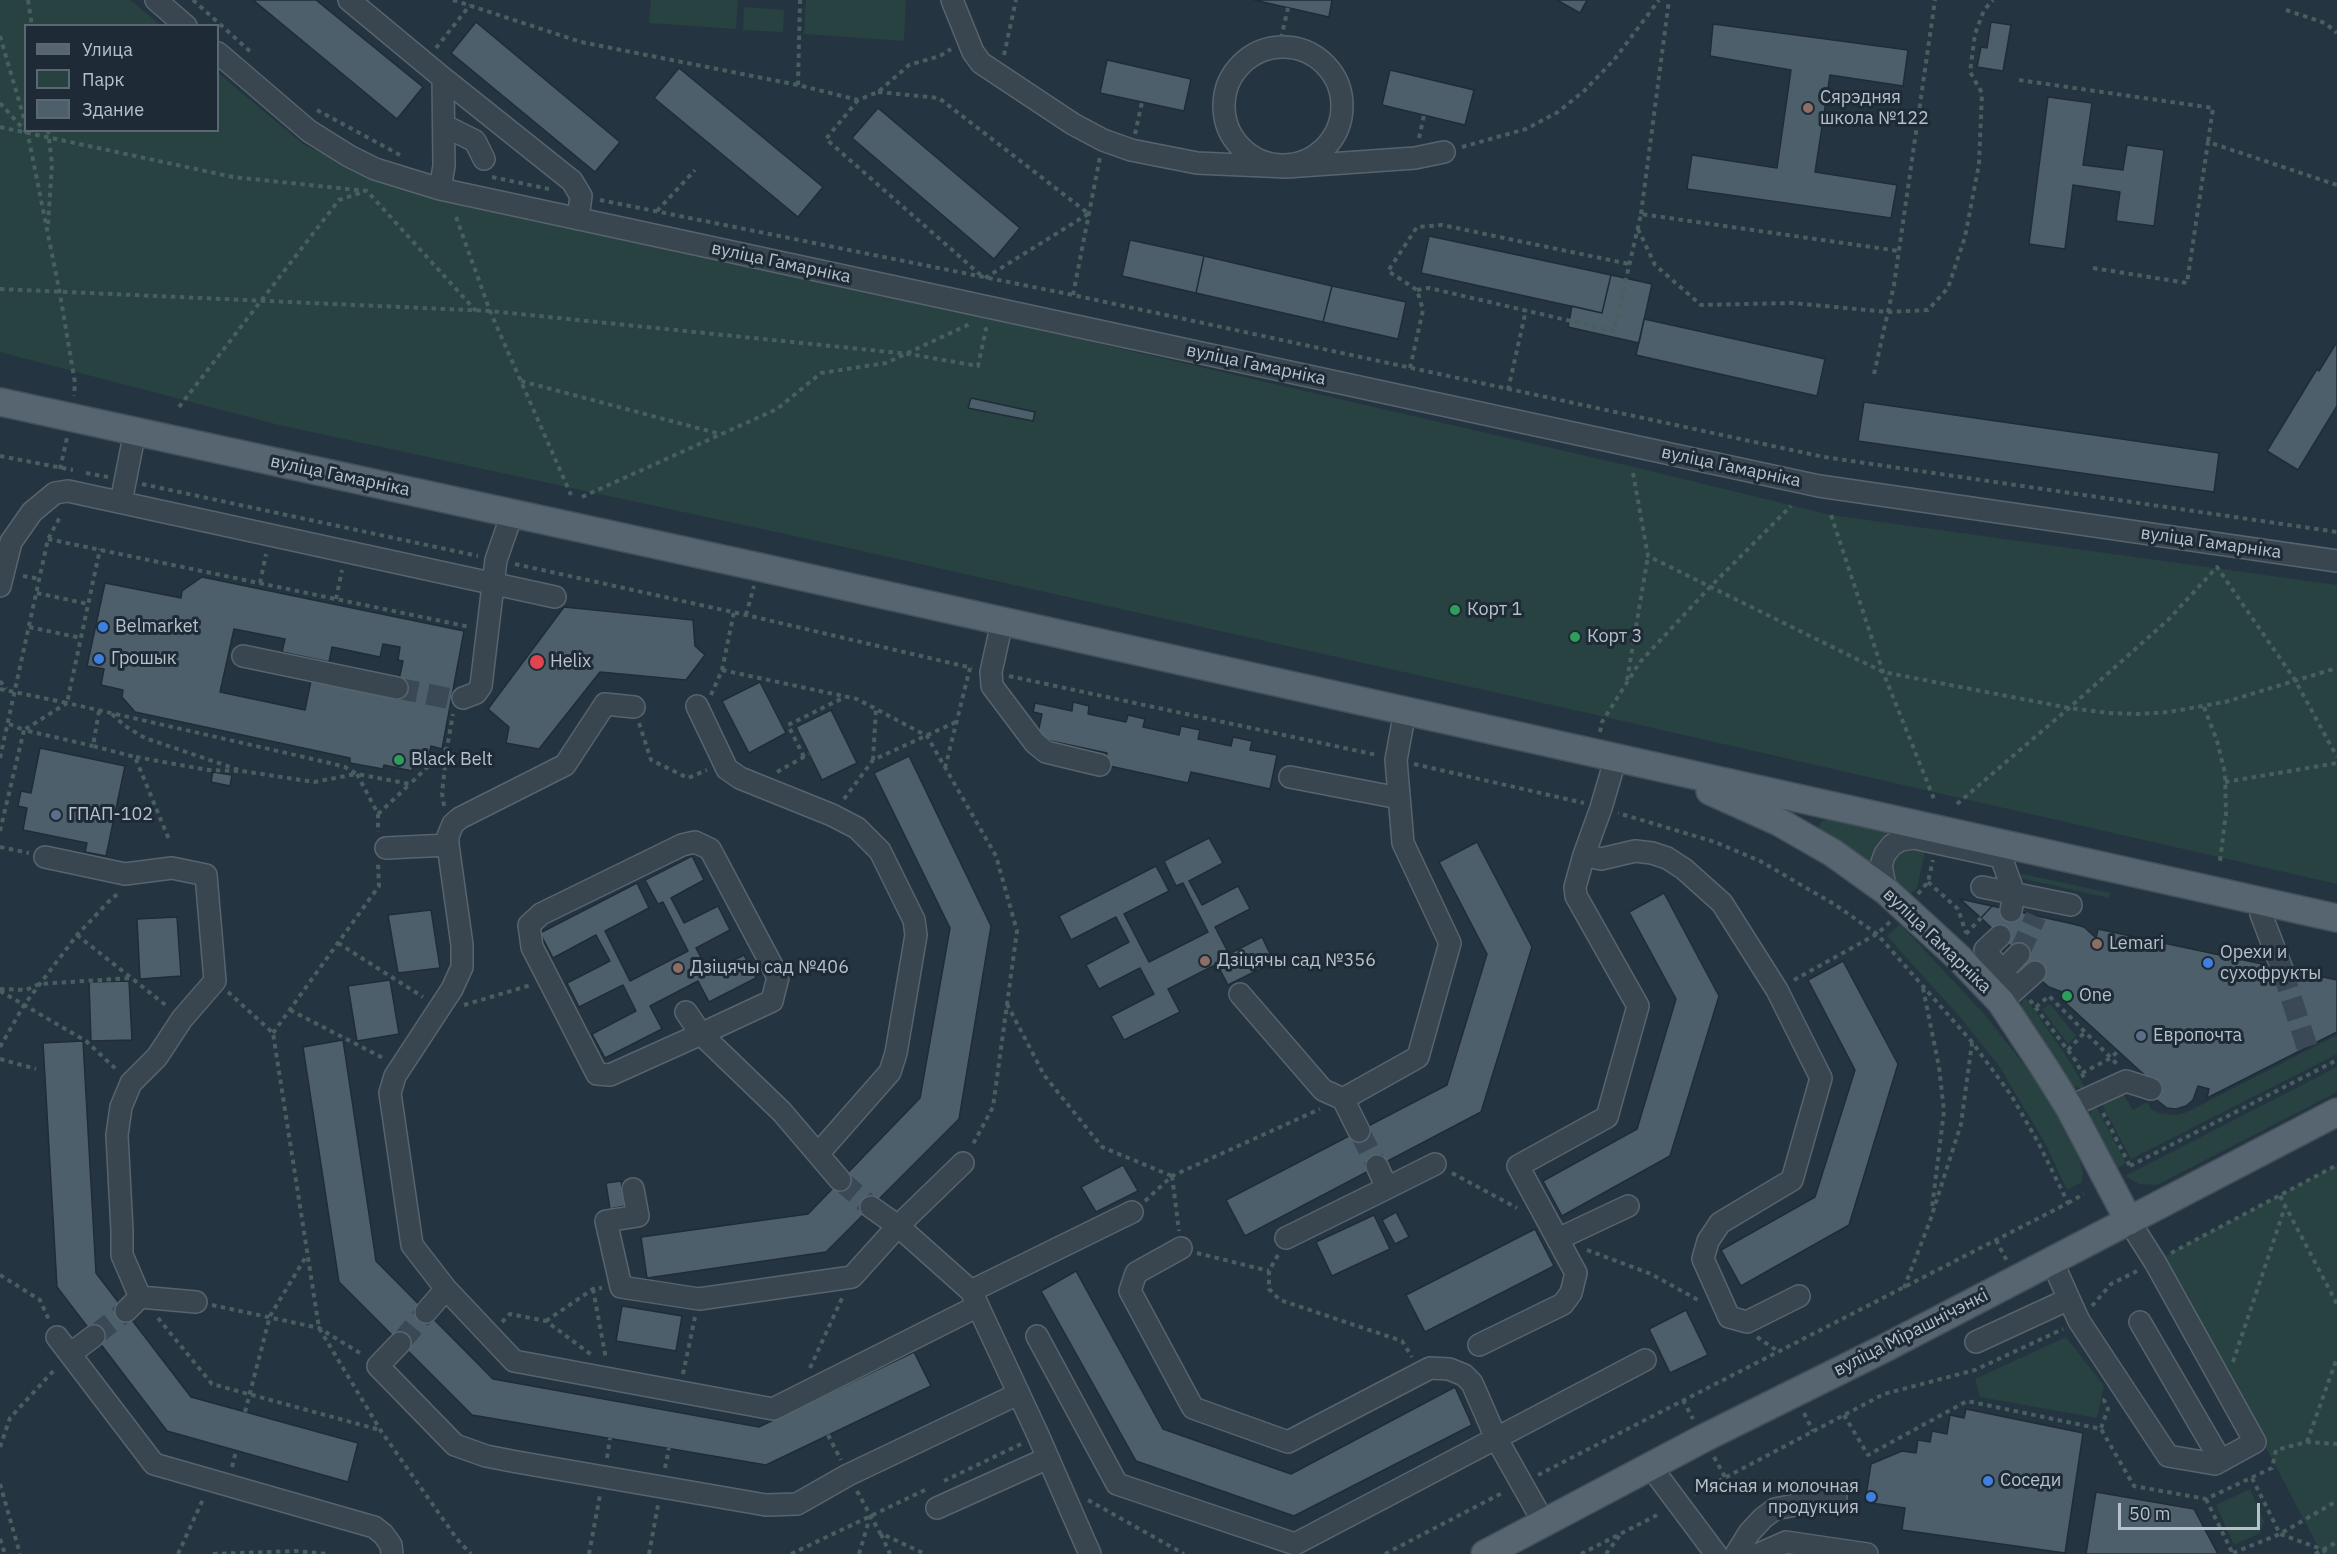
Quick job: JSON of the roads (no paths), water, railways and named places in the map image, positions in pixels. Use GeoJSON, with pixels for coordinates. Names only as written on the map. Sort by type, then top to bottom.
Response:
{"type":"FeatureCollection","features":[{"type":"Feature","properties":{"kind":"main road","name":"вуліца Гамарніка"},"geometry":{"type":"LineString","coordinates":[[0,392],[51,414]]}},
{"type":"Feature","properties":{"kind":"main road","name":"вуліца Гамарніка"},"geometry":{"type":"LineString","coordinates":[[0,402],[1616,757],[2003,851],[2337,918]]}},
{"type":"Feature","properties":{"kind":"main road","name":"вуліца Гамарніка"},"geometry":{"type":"LineString","coordinates":[[1647,765],[1779,822],[1833,853],[1886,891],[1958,957],[2008,995],[2129,1221]]}},
{"type":"Feature","properties":{"kind":"main road","name":"вуліца Мірашнічэнкі"},"geometry":{"type":"LineString","coordinates":[[1485,1554],[1704,1438],[2052,1261],[2337,1112]]}},
{"type":"Feature","properties":{"kind":"street"},"geometry":{"type":"LineString","coordinates":[[156,0],[184,24]]}},
{"type":"Feature","properties":{"kind":"street"},"geometry":{"type":"LineString","coordinates":[[349,0],[572,181],[580,196],[578,219]]}},
{"type":"Feature","properties":{"kind":"street"},"geometry":{"type":"LineString","coordinates":[[952,0],[973,52],[981,63],[1073,124],[1103,140],[1131,150],[1197,163],[1286,167],[1415,158],[1444,152]]}},
{"type":"Feature","properties":{"kind":"street"},"geometry":{"type":"LineString","coordinates":[[1279,47],[1298,48],[1315,56],[1329,68],[1339,84],[1343,103],[1341,121],[1333,139],[1321,153],[1305,162],[1286,167],[1251,156],[1237,144],[1228,128],[1224,109],[1226,91],[1233,74],[1245,60],[1261,51],[1279,47]]}},
{"type":"Feature","properties":{"kind":"street","name":"вуліца Гамарніка"},"geometry":{"type":"LineString","coordinates":[[219,54],[309,131],[349,156],[375,169],[440,189],[1819,486],[2337,561]]}},
{"type":"Feature","properties":{"kind":"street"},"geometry":{"type":"LineString","coordinates":[[440,189],[444,166],[443,78]]}},
{"type":"Feature","properties":{"kind":"street"},"geometry":{"type":"LineString","coordinates":[[445,126],[475,141],[484,159]]}},
{"type":"Feature","properties":{"kind":"street"},"geometry":{"type":"LineString","coordinates":[[121,502],[135,431]]}},
{"type":"Feature","properties":{"kind":"street"},"geometry":{"type":"LineString","coordinates":[[0,586],[11,542],[32,512],[55,493],[68,491],[555,597]]}},
{"type":"Feature","properties":{"kind":"street"},"geometry":{"type":"LineString","coordinates":[[459,702],[476,693],[481,686],[496,560],[513,514]]}},
{"type":"Feature","properties":{"kind":"street"},"geometry":{"type":"LineString","coordinates":[[1002,622],[991,672],[992,686],[1035,743],[1046,752],[1100,765]]}},
{"type":"Feature","properties":{"kind":"street"},"geometry":{"type":"LineString","coordinates":[[243,656],[397,688]]}},
{"type":"Feature","properties":{"kind":"street"},"geometry":{"type":"LineString","coordinates":[[634,707],[605,704],[565,765],[460,818],[453,824],[448,840],[462,945],[462,967],[452,989],[395,1076],[390,1093],[412,1245],[446,1289],[514,1361],[773,1409],[1132,1212]]}},
{"type":"Feature","properties":{"kind":"street"},"geometry":{"type":"LineString","coordinates":[[697,706],[728,769],[740,778],[832,815],[857,828],[880,851],[914,920],[916,936],[896,1053],[890,1072],[818,1154]]}},
{"type":"Feature","properties":{"kind":"street"},"geometry":{"type":"LineString","coordinates":[[1343,1099],[1418,1058],[1450,943],[1403,843],[1395,759],[1405,711]]}},
{"type":"Feature","properties":{"kind":"street"},"geometry":{"type":"LineString","coordinates":[[1479,1345],[1563,1304],[1571,1293],[1575,1273],[1518,1166],[1607,1117],[1638,1006],[1576,896],[1575,887],[1616,757]]}},
{"type":"Feature","properties":{"kind":"street"},"geometry":{"type":"LineString","coordinates":[[1290,777],[1399,798]]}},
{"type":"Feature","properties":{"kind":"street"},"geometry":{"type":"LineString","coordinates":[[1886,891],[1881,865],[1885,854],[1892,845],[1901,840],[1914,838],[2003,851],[2025,904]]}},
{"type":"Feature","properties":{"kind":"street"},"geometry":{"type":"LineString","coordinates":[[381,850],[448,840]]}},
{"type":"Feature","properties":{"kind":"street"},"geometry":{"type":"LineString","coordinates":[[695,842],[710,849],[778,977],[772,1001],[701,1034],[610,1075],[597,1074],[532,947],[529,925],[541,914],[682,845],[695,842]]}},
{"type":"Feature","properties":{"kind":"street"},"geometry":{"type":"LineString","coordinates":[[1584,855],[1601,859],[1635,851],[1652,852],[1684,869],[1722,903],[1782,999],[1821,1078],[1792,1180],[1720,1223],[1708,1241],[1703,1258],[1729,1317],[1747,1322],[1800,1296]]}},
{"type":"Feature","properties":{"kind":"street"},"geometry":{"type":"LineString","coordinates":[[45,857],[125,874],[172,868],[206,875],[215,981],[182,1019],[157,1057],[131,1083],[121,1107],[117,1134],[122,1255],[133,1304],[196,1302]]}},
{"type":"Feature","properties":{"kind":"street"},"geometry":{"type":"LineString","coordinates":[[1982,887],[2025,904],[2071,905]]}},
{"type":"Feature","properties":{"kind":"street"},"geometry":{"type":"LineString","coordinates":[[2276,904],[2266,908],[2261,914],[2282,969]]}},
{"type":"Feature","properties":{"kind":"street"},"geometry":{"type":"LineString","coordinates":[[2010,945],[1985,950],[1998,966],[2008,995],[2039,977]]}},
{"type":"Feature","properties":{"kind":"street"},"geometry":{"type":"LineString","coordinates":[[1240,994],[1323,1090],[1343,1099],[1359,1131]]}},
{"type":"Feature","properties":{"kind":"street"},"geometry":{"type":"LineString","coordinates":[[686,1012],[701,1034],[782,1112],[840,1180]]}},
{"type":"Feature","properties":{"kind":"street"},"geometry":{"type":"LineString","coordinates":[[2069,1107],[2124,1075],[2151,1089]]}},
{"type":"Feature","properties":{"kind":"street"},"geometry":{"type":"LineString","coordinates":[[633,1189],[638,1216],[606,1221],[621,1287],[699,1299],[852,1276],[898,1226],[963,1163]]}},
{"type":"Feature","properties":{"kind":"street"},"geometry":{"type":"LineString","coordinates":[[1286,1238],[1435,1164]]}},
{"type":"Feature","properties":{"kind":"street"},"geometry":{"type":"LineString","coordinates":[[1377,1166],[1387,1188]]}},
{"type":"Feature","properties":{"kind":"street"},"geometry":{"type":"LineString","coordinates":[[1558,1239],[1628,1206]]}},
{"type":"Feature","properties":{"kind":"street"},"geometry":{"type":"LineString","coordinates":[[871,1208],[898,1226],[975,1299],[1038,1435],[1089,1554]]}},
{"type":"Feature","properties":{"kind":"street"},"geometry":{"type":"LineString","coordinates":[[2052,1261],[2079,1321],[2168,1456],[2215,1464],[2221,1461],[2255,1442],[2155,1262],[2129,1221]]}},
{"type":"Feature","properties":{"kind":"street"},"geometry":{"type":"LineString","coordinates":[[1180,1248],[1136,1273],[1130,1291],[1193,1408],[1288,1442],[1430,1368],[1449,1370],[1464,1375],[1472,1383],[1496,1438],[1544,1523]]}},
{"type":"Feature","properties":{"kind":"street"},"geometry":{"type":"LineString","coordinates":[[426,1312],[446,1289]]}},
{"type":"Feature","properties":{"kind":"street"},"geometry":{"type":"LineString","coordinates":[[1976,1342],[2069,1299]]}},
{"type":"Feature","properties":{"kind":"street"},"geometry":{"type":"LineString","coordinates":[[2140,1322],[2221,1461]]}},
{"type":"Feature","properties":{"kind":"street"},"geometry":{"type":"LineString","coordinates":[[57,1336],[154,1464],[374,1527],[391,1545],[392,1554]]}},
{"type":"Feature","properties":{"kind":"street"},"geometry":{"type":"LineString","coordinates":[[70,1354],[94,1336]]}},
{"type":"Feature","properties":{"kind":"street"},"geometry":{"type":"LineString","coordinates":[[1037,1336],[1117,1484],[1295,1544],[1475,1452],[1496,1438],[1646,1360]]}},
{"type":"Feature","properties":{"kind":"street"},"geometry":{"type":"LineString","coordinates":[[400,1343],[378,1365],[455,1445],[486,1456],[766,1505],[797,1504],[848,1474],[1018,1394]]}},
{"type":"Feature","properties":{"kind":"street"},"geometry":{"type":"LineString","coordinates":[[937,1508],[1048,1458]]}},
{"type":"Feature","properties":{"kind":"street"},"geometry":{"type":"LineString","coordinates":[[1651,1467],[1716,1554]]}},
{"type":"Feature","properties":{"kind":"street"},"geometry":{"type":"LineString","coordinates":[[1736,1554],[1749,1533],[1762,1518],[1775,1509],[1836,1497]]}},
{"type":"Feature","properties":{"kind":"street"},"geometry":{"type":"LineString","coordinates":[[1759,1554],[1786,1542],[1867,1554]]}},
{"type":"Feature","properties":{"kind":"tunnel"},"geometry":{"type":"LineString","coordinates":[[397,688],[452,699],[463,698]]}},
{"type":"Feature","properties":{"kind":"tunnel"},"geometry":{"type":"LineString","coordinates":[[2019,954],[2036,916]]}},
{"type":"Feature","properties":{"kind":"tunnel"},"geometry":{"type":"LineString","coordinates":[[2282,969],[2307,1047]]}},
{"type":"Feature","properties":{"kind":"tunnel"},"geometry":{"type":"LineString","coordinates":[[1359,1131],[1377,1166]]}},
{"type":"Feature","properties":{"kind":"tunnel"},"geometry":{"type":"LineString","coordinates":[[840,1180],[871,1207]]}},
{"type":"Feature","properties":{"kind":"tunnel"},"geometry":{"type":"LineString","coordinates":[[94,1336],[126,1311]]}},
{"type":"Feature","properties":{"kind":"tunnel"},"geometry":{"type":"LineString","coordinates":[[400,1343],[426,1312]]}},
{"type":"Feature","properties":{"kind":"place","name":"Сярэдняя школа №122"},"geometry":{"type":"Point","coordinates":[1808,108]}},
{"type":"Feature","properties":{"kind":"place","name":"Корт 1"},"geometry":{"type":"Point","coordinates":[1455,610]}},
{"type":"Feature","properties":{"kind":"place","name":"Belmarket"},"geometry":{"type":"Point","coordinates":[103,627]}},
{"type":"Feature","properties":{"kind":"place","name":"Корт 3"},"geometry":{"type":"Point","coordinates":[1575,637]}},
{"type":"Feature","properties":{"kind":"place","name":"Грошык"},"geometry":{"type":"Point","coordinates":[99,659]}},
{"type":"Feature","properties":{"kind":"place","name":"Helix"},"geometry":{"type":"Point","coordinates":[537,662]}},
{"type":"Feature","properties":{"kind":"place","name":"Black Belt"},"geometry":{"type":"Point","coordinates":[399,760]}},
{"type":"Feature","properties":{"kind":"place","name":"ГПАП-102"},"geometry":{"type":"Point","coordinates":[56,815]}},
{"type":"Feature","properties":{"kind":"place","name":"Lemari"},"geometry":{"type":"Point","coordinates":[2097,944]}},
{"type":"Feature","properties":{"kind":"place","name":"Дзіцячы сад №356"},"geometry":{"type":"Point","coordinates":[1205,961]}},
{"type":"Feature","properties":{"kind":"place","name":"Орехи и сухофрукты"},"geometry":{"type":"Point","coordinates":[2208,963]}},
{"type":"Feature","properties":{"kind":"place","name":"Дзіцячы сад №406"},"geometry":{"type":"Point","coordinates":[678,968]}},
{"type":"Feature","properties":{"kind":"place","name":"One"},"geometry":{"type":"Point","coordinates":[2067,996]}},
{"type":"Feature","properties":{"kind":"place","name":"Европочта"},"geometry":{"type":"Point","coordinates":[2141,1036]}},
{"type":"Feature","properties":{"kind":"place","name":"Соседи"},"geometry":{"type":"Point","coordinates":[1988,1481]}},
{"type":"Feature","properties":{"kind":"place","name":"Мясная и молочная продукция"},"geometry":{"type":"Point","coordinates":[1871,1497]}}]}
